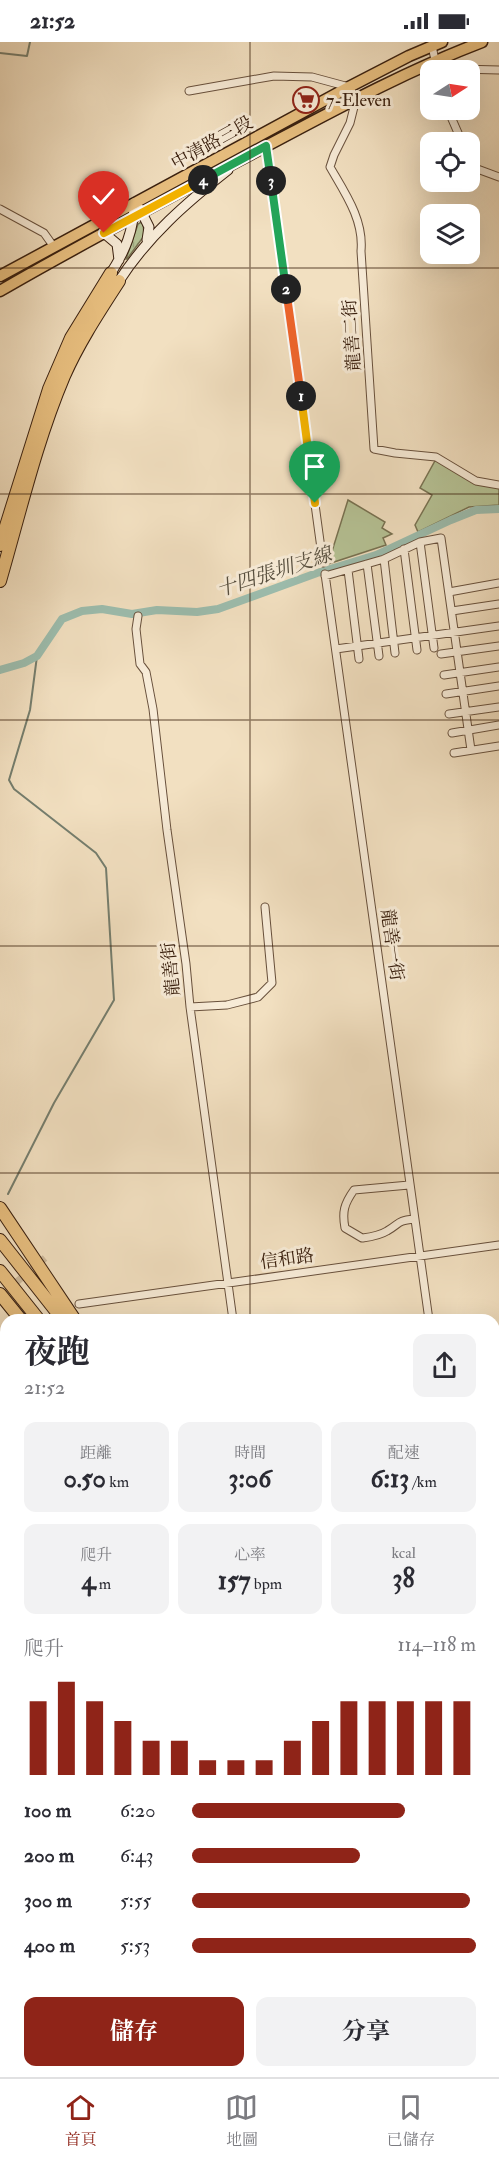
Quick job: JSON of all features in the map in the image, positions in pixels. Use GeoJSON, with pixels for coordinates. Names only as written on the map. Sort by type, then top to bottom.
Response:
{"type":"FeatureCollection","features":[{"type":"Feature","properties":{"kind":"highway"},"geometry":{"type":"LineString","coordinates":[[0,545],[49,389],[71,338],[115,277]]}},
{"type":"Feature","properties":{"kind":"highway"},"geometry":{"type":"LineString","coordinates":[[0,581],[57,393],[115,277]]}},
{"type":"Feature","properties":{"kind":"highway"},"geometry":{"type":"LineString","coordinates":[[0,1208],[71,1314]]}},
{"type":"Feature","properties":{"kind":"highway"},"geometry":{"type":"LineString","coordinates":[[0,1240],[58,1314]]}},
{"type":"Feature","properties":{"kind":"highway"},"geometry":{"type":"LineString","coordinates":[[0,1271],[34,1314]]}},
{"type":"Feature","properties":{"kind":"highway"},"geometry":{"type":"LineString","coordinates":[[0,1294],[16,1314]]}},
{"type":"Feature","properties":{"kind":"main road","name":"中清路三段"},"geometry":{"type":"LineString","coordinates":[[445,60],[482,42]]}},
{"type":"Feature","properties":{"kind":"main road","name":"中清路三段"},"geometry":{"type":"LineString","coordinates":[[0,276],[350,87],[437,44]]}},
{"type":"Feature","properties":{"kind":"main road","name":"中清路三段"},"geometry":{"type":"LineString","coordinates":[[0,291],[266,146],[356,99],[420,71]]}},
{"type":"Feature","properties":{"kind":"street"},"geometry":{"type":"LineString","coordinates":[[435,60],[437,44]]}},
{"type":"Feature","properties":{"kind":"street"},"geometry":{"type":"LineString","coordinates":[[480,70],[499,70]]}},
{"type":"Feature","properties":{"kind":"street"},"geometry":{"type":"LineString","coordinates":[[189,91],[274,76],[312,77],[350,87],[356,99]]}},
{"type":"Feature","properties":{"kind":"street","name":"龍善二街"},"geometry":{"type":"LineString","coordinates":[[356,99],[350,123],[330,167],[349,201],[363,234],[361,251],[374,449],[436,457],[476,481],[499,485]]}},
{"type":"Feature","properties":{"kind":"street"},"geometry":{"type":"LineString","coordinates":[[266,146],[323,563]]}},
{"type":"Feature","properties":{"kind":"street"},"geometry":{"type":"LineString","coordinates":[[115,277],[177,211],[244,158]]}},
{"type":"Feature","properties":{"kind":"street"},"geometry":{"type":"LineString","coordinates":[[480,170],[499,177]]}},
{"type":"Feature","properties":{"kind":"street"},"geometry":{"type":"LineString","coordinates":[[134,204],[149,227],[145,245]]}},
{"type":"Feature","properties":{"kind":"street"},"geometry":{"type":"LineString","coordinates":[[0,209],[44,233],[54,247]]}},
{"type":"Feature","properties":{"kind":"street"},"geometry":{"type":"LineString","coordinates":[[115,277],[118,261],[139,214]]}},
{"type":"Feature","properties":{"kind":"street"},"geometry":{"type":"LineString","coordinates":[[104,233],[117,244],[118,261]]}},
{"type":"Feature","properties":{"kind":"street"},"geometry":{"type":"LineString","coordinates":[[359,659],[348,570],[384,559],[420,542],[441,538],[471,750]]}},
{"type":"Feature","properties":{"kind":"street"},"geometry":{"type":"LineString","coordinates":[[420,542],[434,648]]}},
{"type":"Feature","properties":{"kind":"street"},"geometry":{"type":"LineString","coordinates":[[404,549],[417,650]]}},
{"type":"Feature","properties":{"kind":"street"},"geometry":{"type":"LineString","coordinates":[[384,559],[395,653]]}},
{"type":"Feature","properties":{"kind":"street"},"geometry":{"type":"LineString","coordinates":[[367,564],[379,656]]}},
{"type":"Feature","properties":{"kind":"street","name":"龍善一街"},"geometry":{"type":"LineString","coordinates":[[348,570],[325,575],[428,1314]]}},
{"type":"Feature","properties":{"kind":"street"},"geometry":{"type":"LineString","coordinates":[[449,592],[499,583]]}},
{"type":"Feature","properties":{"kind":"street"},"geometry":{"type":"LineString","coordinates":[[452,611],[499,604]]}},
{"type":"Feature","properties":{"kind":"street","name":"龍善街"},"geometry":{"type":"LineString","coordinates":[[138,616],[136,629],[140,664],[146,672],[153,709],[190,1007],[232,1314]]}},
{"type":"Feature","properties":{"kind":"street"},"geometry":{"type":"LineString","coordinates":[[336,650],[499,626]]}},
{"type":"Feature","properties":{"kind":"street"},"geometry":{"type":"LineString","coordinates":[[441,654],[499,646]]}},
{"type":"Feature","properties":{"kind":"street"},"geometry":{"type":"LineString","coordinates":[[444,675],[499,667]]}},
{"type":"Feature","properties":{"kind":"street"},"geometry":{"type":"LineString","coordinates":[[446,694],[499,686]]}},
{"type":"Feature","properties":{"kind":"street"},"geometry":{"type":"LineString","coordinates":[[449,714],[499,707]]}},
{"type":"Feature","properties":{"kind":"street"},"geometry":{"type":"LineString","coordinates":[[452,733],[499,725]]}},
{"type":"Feature","properties":{"kind":"street"},"geometry":{"type":"LineString","coordinates":[[454,753],[499,746]]}},
{"type":"Feature","properties":{"kind":"street"},"geometry":{"type":"LineString","coordinates":[[190,1007],[227,1005],[258,997],[272,983],[265,907]]}},
{"type":"Feature","properties":{"kind":"street"},"geometry":{"type":"LineString","coordinates":[[410,1185],[354,1191],[342,1214],[345,1228],[362,1238],[376,1236],[400,1220],[414,1218]]}},
{"type":"Feature","properties":{"kind":"street","name":"信和路"},"geometry":{"type":"LineString","coordinates":[[79,1304],[499,1245]]}},
{"type":"Feature","properties":{"kind":"street"},"geometry":{"type":"LineString","coordinates":[[0,1301],[11,1314]]}},
{"type":"Feature","properties":{"kind":"green space"},"geometry":{"type":"Polygon","coordinates":[[[143,221],[144,236],[126,259],[138,224],[143,221]]]}},
{"type":"Feature","properties":{"kind":"green space"},"geometry":{"type":"Polygon","coordinates":[[[436,459],[476,483],[499,487],[499,505],[469,507],[418,532],[415,525],[432,495],[420,488],[436,459]]]}},
{"type":"Feature","properties":{"kind":"green space"},"geometry":{"type":"Polygon","coordinates":[[[348,500],[385,522],[382,528],[392,534],[383,538],[386,545],[328,564],[348,500]]]}},
{"type":"Feature","properties":{"kind":"waterway"},"geometry":{"type":"LineString","coordinates":[[0,53],[27,56],[30,42]]}},
{"type":"Feature","properties":{"kind":"waterway","name":"十四張圳支線"},"geometry":{"type":"LineString","coordinates":[[0,670],[24,663],[37,656],[62,619],[82,611],[102,609],[132,614],[157,610],[197,612],[218,609],[317,573],[376,555],[476,510],[499,509]]}},
{"type":"Feature","properties":{"kind":"waterway"},"geometry":{"type":"LineString","coordinates":[[8,1194],[54,1103],[114,1000],[106,868],[96,853],[14,789],[9,780],[30,710],[37,656]]}},
{"type":"Feature","properties":{"kind":"tunnel"},"geometry":{"type":"LineString","coordinates":[[0,1296],[45,1258]]}},
{"type":"Feature","properties":{"kind":"place","name":"7-Eleven"},"geometry":{"type":"Point","coordinates":[306,100]}},
{"type":"Feature","properties":{"kind":"route"},"geometry":{"type":"LineString","coordinates":[[104,233],[266,146],[315,503]]}}]}
